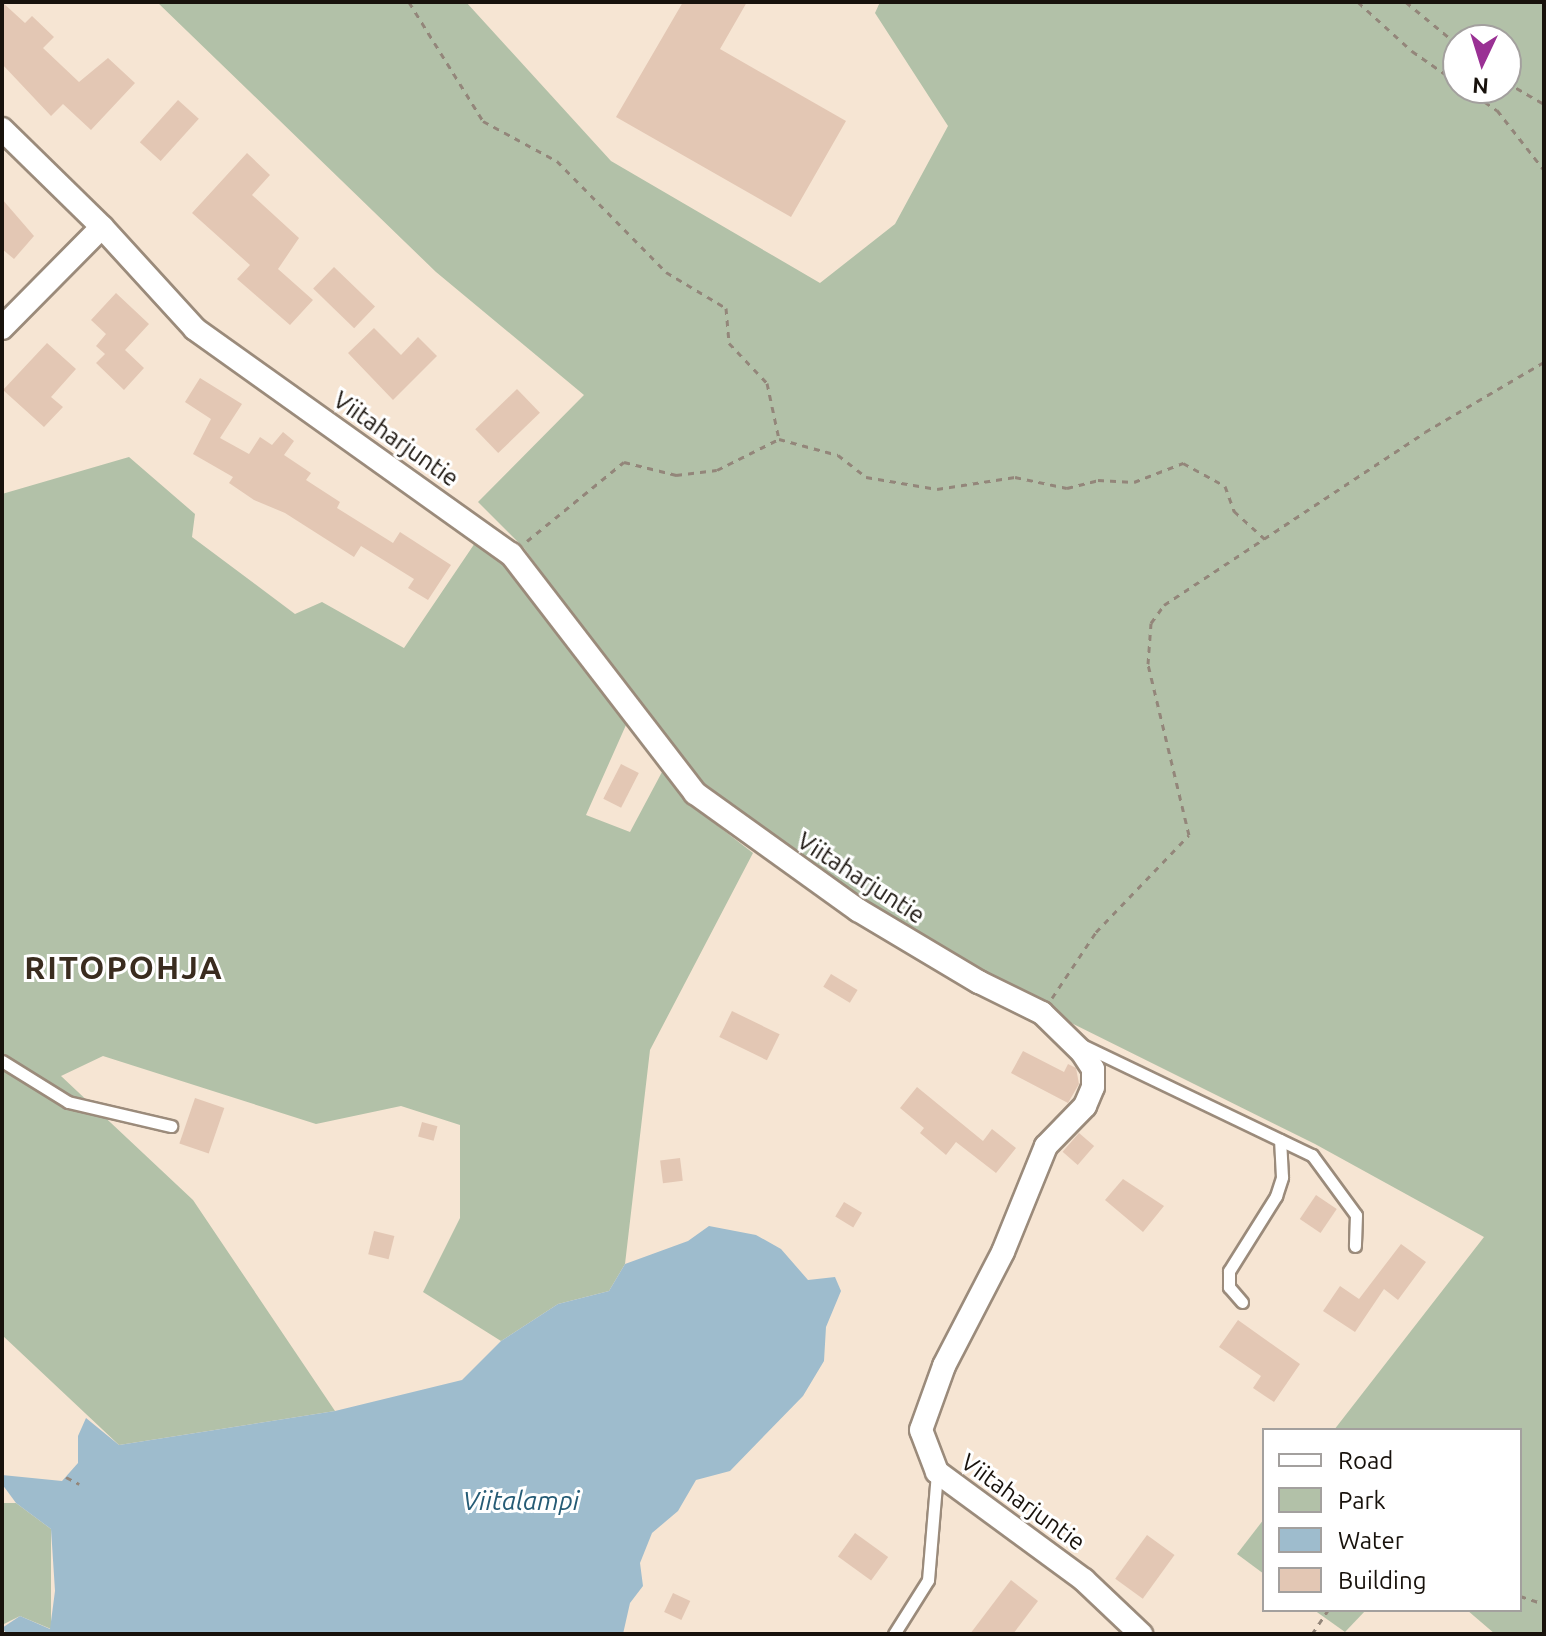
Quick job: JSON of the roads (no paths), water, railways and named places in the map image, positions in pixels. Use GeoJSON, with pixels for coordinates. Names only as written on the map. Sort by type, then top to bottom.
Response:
{"type":"FeatureCollection","features":[{"type":"Feature","properties":{"kind":"street","name":"Viitaharjuntie"},"geometry":{"type":"LineString","coordinates":[[2,129],[102,227],[195,329],[511,554],[695,793],[858,910],[979,982],[1042,1013],[1069,1038],[1093,1069],[1093,1087],[1085,1106],[1046,1146],[1003,1252],[938,1380],[921,1430],[937,1472],[1084,1580],[1141,1634]]}},
{"type":"Feature","properties":{"kind":"street"},"geometry":{"type":"LineString","coordinates":[[2,328],[102,227]]}},
{"type":"Feature","properties":{"kind":"lane"},"geometry":{"type":"LineString","coordinates":[[1069,1038],[1312,1155],[1356,1215],[1355,1246]]}},
{"type":"Feature","properties":{"kind":"lane"},"geometry":{"type":"LineString","coordinates":[[2,1061],[68,1102],[171,1126]]}},
{"type":"Feature","properties":{"kind":"lane"},"geometry":{"type":"LineString","coordinates":[[1242,1302],[1229,1287],[1229,1271],[1276,1196],[1282,1177],[1280,1140]]}},
{"type":"Feature","properties":{"kind":"lane"},"geometry":{"type":"LineString","coordinates":[[894,1634],[928,1580],[937,1472]]}},
{"type":"Feature","properties":{"kind":"water","name":"Viitalampi"},"geometry":{"type":"Polygon","coordinates":[[[709,1226],[756,1235],[781,1249],[808,1280],[835,1277],[841,1291],[826,1327],[824,1361],[803,1396],[730,1471],[696,1480],[678,1511],[652,1533],[640,1563],[643,1586],[630,1603],[623,1634],[7,1634],[2,1628],[20,1616],[50,1629],[55,1591],[51,1529],[16,1503],[2,1484],[2,1475],[62,1481],[78,1463],[78,1436],[86,1418],[119,1445],[335,1411],[462,1380],[501,1341],[558,1304],[609,1291],[625,1264],[688,1241],[709,1226]]]}},
{"type":"Feature","properties":{"kind":"district","name":"RITOPOHJA"},"geometry":{"type":"Point","coordinates":[124,967]}}]}
